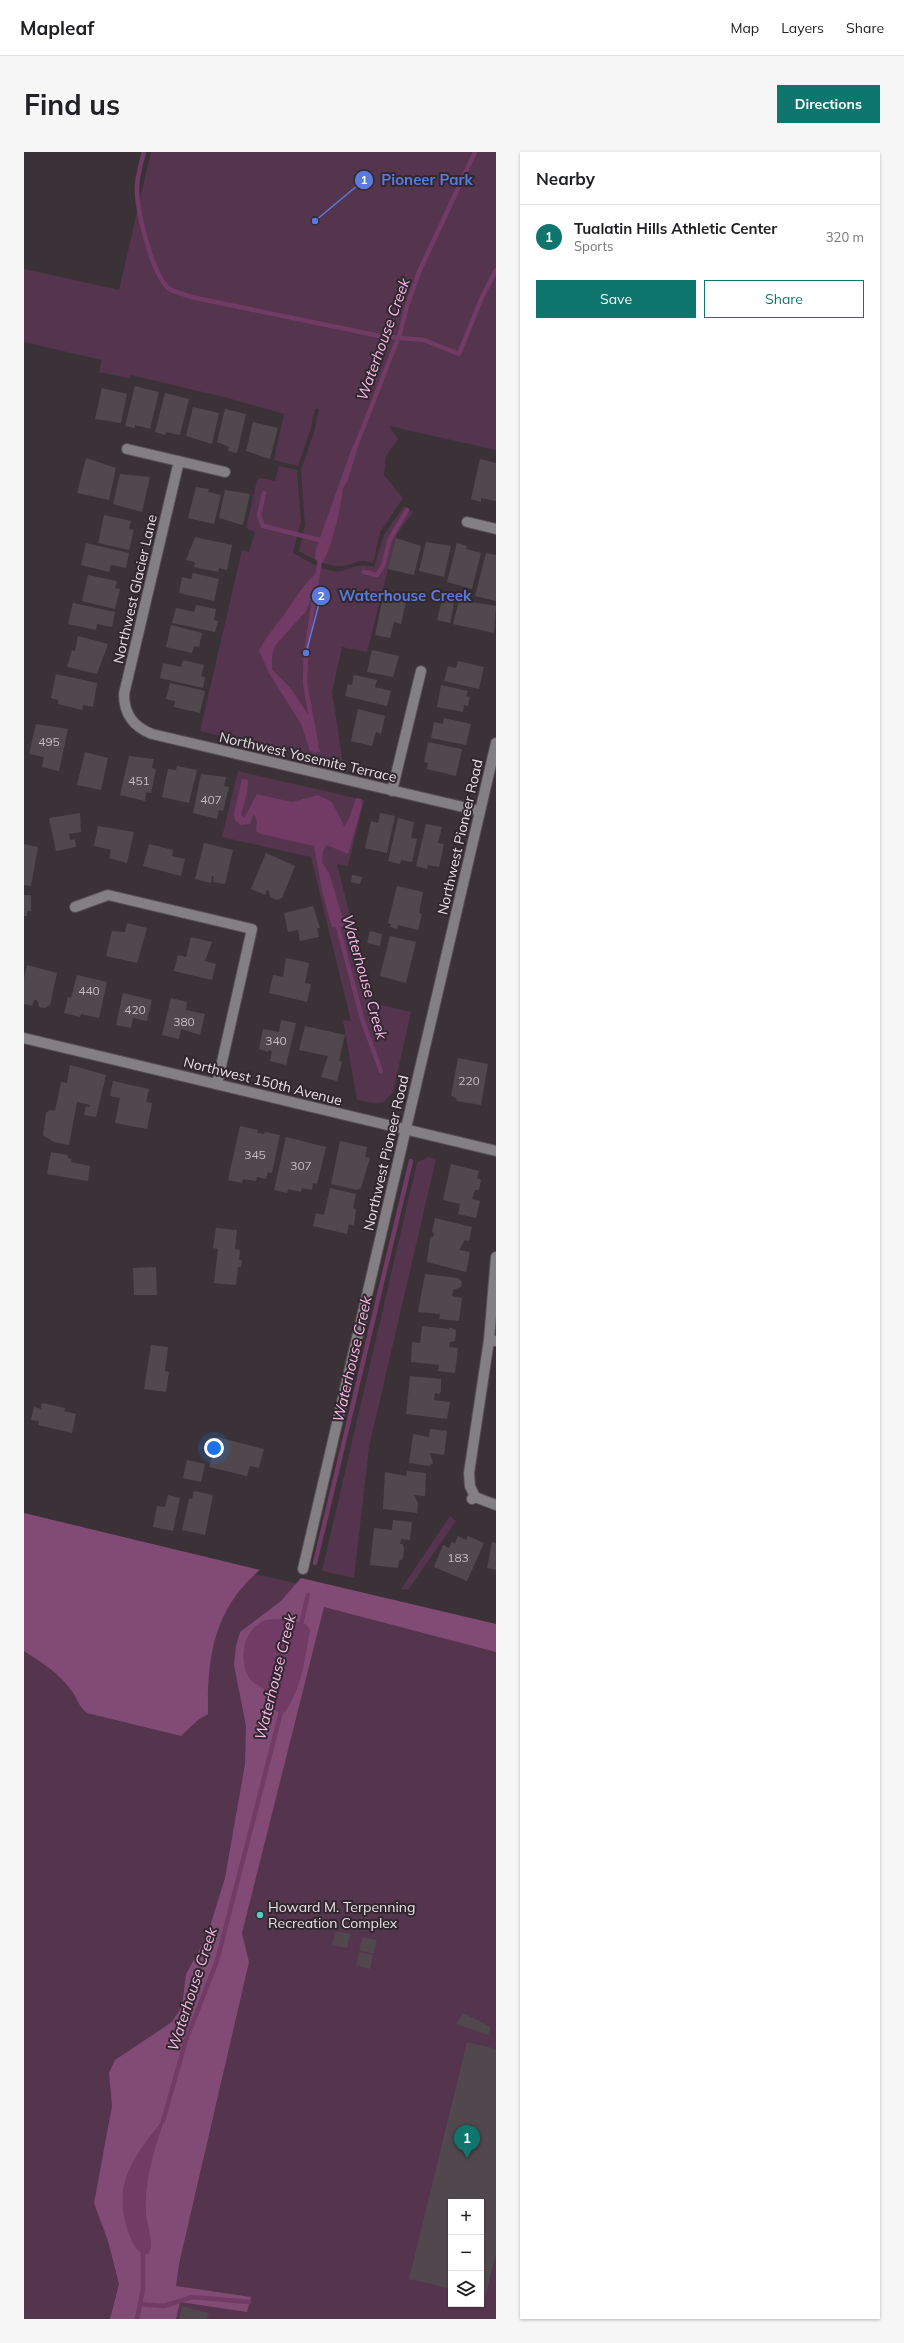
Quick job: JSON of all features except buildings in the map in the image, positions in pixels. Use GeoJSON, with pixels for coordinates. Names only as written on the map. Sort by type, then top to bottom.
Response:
{"type":"FeatureCollection","features":[{"type":"Feature","properties":{"kind":"street"},"geometry":{"type":"LineString","coordinates":[[127,449],[225,472]]}},
{"type":"Feature","properties":{"kind":"street","name":"Northwest Glacier Lane"},"geometry":{"type":"LineString","coordinates":[[133,723],[126,712],[124,694],[179,461]]}},
{"type":"Feature","properties":{"kind":"street"},"geometry":{"type":"LineString","coordinates":[[467,522],[496,529]]}},
{"type":"Feature","properties":{"kind":"street"},"geometry":{"type":"LineString","coordinates":[[392,791],[421,671]]}},
{"type":"Feature","properties":{"kind":"street","name":"Northwest Yosemite Terrace"},"geometry":{"type":"LineString","coordinates":[[133,723],[141,730],[152,734],[480,811]]}},
{"type":"Feature","properties":{"kind":"street","name":"Northwest Pioneer Road"},"geometry":{"type":"LineString","coordinates":[[303,1569],[496,743]]}},
{"type":"Feature","properties":{"kind":"street"},"geometry":{"type":"LineString","coordinates":[[75,907],[108,895],[252,929],[217,1084]]}},
{"type":"Feature","properties":{"kind":"street","name":"Northwest 150th Avenue"},"geometry":{"type":"LineString","coordinates":[[24,1038],[496,1151]]}},
{"type":"Feature","properties":{"kind":"street"},"geometry":{"type":"LineString","coordinates":[[496,1258],[492,1340],[469,1473],[473,1498],[496,1505]]}},
{"type":"Feature","properties":{"kind":"shaded area"},"geometry":{"type":"Polygon","coordinates":[[[151,152],[496,152],[496,450],[389,426],[398,439],[386,456],[384,475],[403,498],[380,532],[373,563],[360,561],[348,565],[338,566],[326,564],[299,551],[305,525],[301,470],[314,432],[319,409],[315,409],[310,431],[298,466],[274,460],[284,414],[224,397],[130,375],[129,378],[99,372],[102,360],[24,342],[24,269],[119,290],[151,152]]]}},
{"type":"Feature","properties":{"kind":"shaded area"},"geometry":{"type":"Polygon","coordinates":[[[279,466],[297,470],[301,521],[293,553],[310,563],[324,568],[342,571],[360,565],[374,567],[384,535],[404,506],[413,512],[397,534],[367,652],[342,647],[332,692],[343,764],[200,731],[242,550],[249,552],[255,532],[246,528],[257,480],[260,478],[275,481],[279,466]]]}},
{"type":"Feature","properties":{"kind":"shaded area"},"geometry":{"type":"Polygon","coordinates":[[[238,771],[364,800],[348,866],[337,864],[372,1003],[411,1012],[393,1092],[384,1102],[373,1103],[357,1100],[343,1020],[351,1021],[311,857],[222,837],[238,771]]]}},
{"type":"Feature","properties":{"kind":"shaded area"},"geometry":{"type":"Polygon","coordinates":[[[428,1157],[436,1159],[369,1447],[354,1578],[322,1571],[416,1167],[418,1162],[428,1157]]]}},
{"type":"Feature","properties":{"kind":"shaded area"},"geometry":{"type":"Polygon","coordinates":[[[24,1513],[260,1570],[232,1601],[223,1617],[216,1635],[209,1673],[208,1714],[198,1720],[181,1736],[87,1713],[81,1707],[71,1690],[61,1678],[37,1659],[24,1651],[24,1513]]]}},
{"type":"Feature","properties":{"kind":"shaded area"},"geometry":{"type":"Polygon","coordinates":[[[450,1516],[456,1521],[408,1590],[401,1589],[450,1516]]]}},
{"type":"Feature","properties":{"kind":"shaded area","name":"Howard M. Terpenning Recreation Complex"},"geometry":{"type":"Polygon","coordinates":[[[24,1522],[496,1628],[496,2319],[24,2319],[24,1522]]]}},
{"type":"Feature","properties":{"kind":"shaded area"},"geometry":{"type":"Polygon","coordinates":[[[301,1578],[496,1624],[496,1652],[324,1607],[242,1933],[249,1962],[179,2264],[176,2286],[251,2297],[247,2312],[180,2302],[176,2319],[110,2319],[119,2284],[108,2241],[94,2203],[112,2106],[109,2073],[115,2060],[172,2022],[182,2006],[186,1974],[207,1936],[225,1878],[245,1764],[246,1726],[234,1665],[236,1646],[240,1632],[281,1601],[301,1578]]]}},
{"type":"Feature","properties":{"kind":"water"},"geometry":{"type":"Polygon","coordinates":[[[353,445],[358,446],[348,480],[343,488],[338,517],[328,552],[320,565],[315,559],[316,549],[353,445]]]}},
{"type":"Feature","properties":{"kind":"water"},"geometry":{"type":"Polygon","coordinates":[[[317,573],[313,594],[306,611],[275,646],[272,656],[272,669],[292,690],[309,716],[316,744],[321,752],[310,751],[301,724],[269,673],[259,651],[268,635],[300,591],[317,573]]]}},
{"type":"Feature","properties":{"kind":"water"},"geometry":{"type":"Polygon","coordinates":[[[242,779],[248,780],[247,794],[241,815],[244,818],[257,794],[292,802],[318,795],[332,802],[344,826],[349,819],[355,800],[357,798],[361,799],[362,806],[348,854],[327,845],[323,851],[322,862],[329,873],[345,926],[338,928],[332,927],[323,895],[314,846],[261,834],[256,831],[257,821],[254,814],[250,824],[241,825],[235,820],[234,813],[242,779]]]}},
{"type":"Feature","properties":{"kind":"water"},"geometry":{"type":"Polygon","coordinates":[[[281,1619],[306,1624],[310,1630],[299,1683],[291,1703],[285,1712],[280,1713],[273,1709],[264,1690],[249,1678],[243,1653],[248,1637],[258,1624],[266,1620],[281,1619]]]}},
{"type":"Feature","properties":{"kind":"water"},"geometry":{"type":"Polygon","coordinates":[[[165,2117],[148,2176],[146,2218],[151,2245],[148,2254],[145,2254],[137,2250],[134,2245],[125,2220],[123,2203],[124,2187],[134,2159],[165,2117]]]}},
{"type":"Feature","properties":{"kind":"waterway"},"geometry":{"type":"LineString","coordinates":[[144,152],[137,185],[137,196],[142,224],[150,254],[156,268],[168,288],[176,292],[191,297],[380,336],[424,340],[459,354],[482,297],[496,270]]}},
{"type":"Feature","properties":{"kind":"waterway","name":"Waterhouse Creek"},"geometry":{"type":"LineString","coordinates":[[354,451],[400,333],[407,306],[419,272],[475,152]]}},
{"type":"Feature","properties":{"kind":"waterway"},"geometry":{"type":"LineString","coordinates":[[264,493],[259,515],[263,526],[324,541]]}},
{"type":"Feature","properties":{"kind":"waterway"},"geometry":{"type":"LineString","coordinates":[[364,572],[377,575],[383,566],[390,539],[407,510]]}},
{"type":"Feature","properties":{"kind":"waterway","name":"Waterhouse Creek"},"geometry":{"type":"LineString","coordinates":[[315,751],[316,744],[305,683],[306,653],[320,559]]}},
{"type":"Feature","properties":{"kind":"waterway","name":"Waterhouse Creek"},"geometry":{"type":"LineString","coordinates":[[337,923],[363,1022],[381,1071]]}},
{"type":"Feature","properties":{"kind":"waterway","name":"Waterhouse Creek"},"geometry":{"type":"LineString","coordinates":[[315,1563],[411,1161]]}},
{"type":"Feature","properties":{"kind":"waterway","name":"Waterhouse Creek"},"geometry":{"type":"LineString","coordinates":[[300,1628],[308,1595]]}},
{"type":"Feature","properties":{"kind":"waterway","name":"Waterhouse Creek"},"geometry":{"type":"LineString","coordinates":[[163,2121],[186,2040],[217,1961],[282,1708]]}},
{"type":"Feature","properties":{"kind":"waterway","name":"Waterhouse Creek"},"geometry":{"type":"LineString","coordinates":[[137,2319],[143,2289],[143,2248]]}},
{"type":"Feature","properties":{"kind":"waterway"},"geometry":{"type":"LineString","coordinates":[[140,2304],[164,2306],[192,2297],[249,2302]]}},
{"type":"Feature","properties":{"kind":"place","name":"Pioneer Park"},"geometry":{"type":"Point","coordinates":[315,221]}},
{"type":"Feature","properties":{"kind":"place","name":"Waterhouse Creek"},"geometry":{"type":"Point","coordinates":[306,653]}},
{"type":"Feature","properties":{"kind":"place","name":"Howard M. Terpenning Recreation Complex"},"geometry":{"type":"Point","coordinates":[260,1915]}},
{"type":"Feature","properties":{"kind":"place","name":"Tualatin Hills Athletic Center"},"geometry":{"type":"Point","coordinates":[467,2158]}}]}
